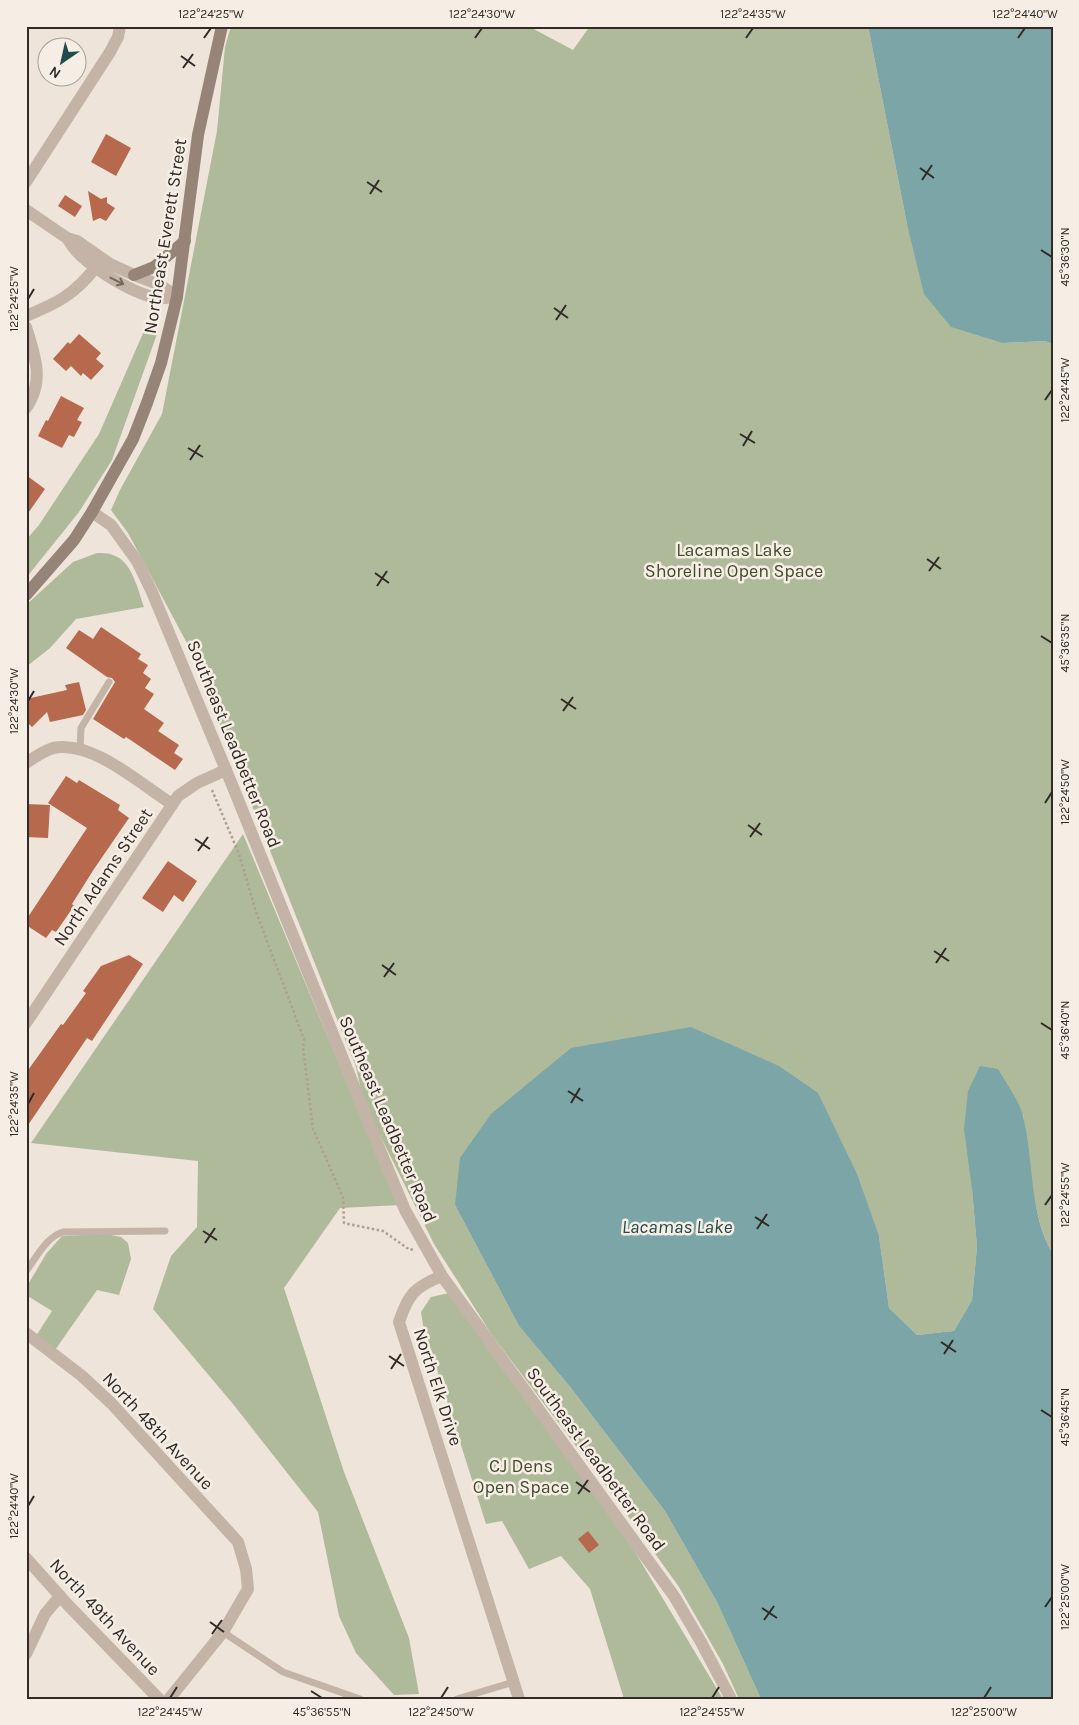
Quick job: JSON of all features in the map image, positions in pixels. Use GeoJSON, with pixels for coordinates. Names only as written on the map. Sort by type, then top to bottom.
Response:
{"type":"FeatureCollection","features":[{"type":"Feature","properties":{"kind":"main road","name":"Northeast Everett Street"},"geometry":{"type":"LineString","coordinates":[[26,595],[74,540],[92,512],[133,439],[147,404],[163,354],[177,297],[198,135],[222,26]]}},
{"type":"Feature","properties":{"kind":"main road"},"geometry":{"type":"LineString","coordinates":[[134,275],[154,267],[185,240]]}},
{"type":"Feature","properties":{"kind":"street"},"geometry":{"type":"LineString","coordinates":[[26,182],[110,52],[118,37],[120,26]]}},
{"type":"Feature","properties":{"kind":"street"},"geometry":{"type":"LineString","coordinates":[[26,210],[67,238],[77,241],[110,264],[160,285],[177,297]]}},
{"type":"Feature","properties":{"kind":"street"},"geometry":{"type":"LineString","coordinates":[[67,238],[72,247],[95,268],[127,286],[157,298],[177,297]]}},
{"type":"Feature","properties":{"kind":"street"},"geometry":{"type":"LineString","coordinates":[[26,316],[66,297],[78,288],[95,268]]}},
{"type":"Feature","properties":{"kind":"street"},"geometry":{"type":"LineString","coordinates":[[26,328],[32,350],[37,387],[26,408]]}},
{"type":"Feature","properties":{"kind":"street","name":"Southeast Leadbetter Road"},"geometry":{"type":"LineString","coordinates":[[92,512],[111,524],[145,577],[166,622],[378,1147],[405,1210],[424,1246],[442,1276],[674,1596],[731,1699]]}},
{"type":"Feature","properties":{"kind":"street"},"geometry":{"type":"LineString","coordinates":[[26,763],[54,748],[80,749],[101,757],[172,804]]}},
{"type":"Feature","properties":{"kind":"street","name":"North Adams Street"},"geometry":{"type":"LineString","coordinates":[[26,1023],[172,804],[183,791],[226,770]]}},
{"type":"Feature","properties":{"kind":"street","name":"North Elk Drive"},"geometry":{"type":"LineString","coordinates":[[442,1276],[423,1283],[406,1301],[399,1322],[519,1699]]}},
{"type":"Feature","properties":{"kind":"street","name":"North 48th Avenue"},"geometry":{"type":"LineString","coordinates":[[26,1333],[82,1376],[112,1404],[238,1542],[246,1569],[248,1589],[224,1632],[169,1699]]}},
{"type":"Feature","properties":{"kind":"street","name":"North 49th Avenue"},"geometry":{"type":"LineString","coordinates":[[26,1558],[159,1699]]}},
{"type":"Feature","properties":{"kind":"street"},"geometry":{"type":"LineString","coordinates":[[26,1654],[45,1614],[60,1596]]}},
{"type":"Feature","properties":{"kind":"lane"},"geometry":{"type":"LineString","coordinates":[[80,749],[81,728],[109,682]]}},
{"type":"Feature","properties":{"kind":"lane"},"geometry":{"type":"LineString","coordinates":[[26,1271],[46,1242],[54,1234],[63,1232],[165,1230]]}},
{"type":"Feature","properties":{"kind":"lane"},"geometry":{"type":"LineString","coordinates":[[224,1632],[283,1672],[360,1699]]}},
{"type":"Feature","properties":{"kind":"lane"},"geometry":{"type":"LineString","coordinates":[[457,1699],[514,1682]]}},
{"type":"Feature","properties":{"kind":"path"},"geometry":{"type":"LineString","coordinates":[[207,779],[239,854],[256,912],[304,1039],[303,1047],[313,1129],[342,1197],[344,1222],[383,1231],[410,1250],[424,1246]]}},
{"type":"Feature","properties":{"kind":"green space","name":"Lacamas Lake Shoreline Open Space"},"geometry":{"type":"Polygon","coordinates":[[[231,26],[528,26],[573,50],[590,26],[868,26],[907,224],[1003,343],[1045,341],[1053,344],[1053,1254],[1040,1224],[1036,1206],[1023,1114],[972,1189],[977,1247],[972,1300],[954,1331],[917,1335],[889,1308],[879,1236],[455,1205],[519,1326],[571,1388],[665,1511],[717,1602],[761,1699],[739,1699],[723,1664],[679,1587],[613,1495],[492,1335],[434,1244],[364,1103],[356,1067],[189,647],[128,533],[111,510],[162,414],[217,131],[225,47],[231,26]]]}},
{"type":"Feature","properties":{"kind":"green space"},"geometry":{"type":"Polygon","coordinates":[[[144,331],[157,334],[112,460],[79,512],[26,578],[26,540],[39,525],[99,434],[144,331]]]}},
{"type":"Feature","properties":{"kind":"green space"},"geometry":{"type":"Polygon","coordinates":[[[97,553],[113,555],[125,563],[137,585],[144,607],[76,619],[50,648],[26,667],[26,605],[73,562],[97,553]]]}},
{"type":"Feature","properties":{"kind":"green space"},"geometry":{"type":"Polygon","coordinates":[[[243,834],[368,1133],[401,1205],[340,1208],[284,1288],[344,1472],[409,1638],[419,1694],[394,1695],[356,1653],[339,1616],[318,1512],[233,1404],[153,1309],[171,1256],[197,1227],[198,1161],[31,1143],[243,834]]]}},
{"type":"Feature","properties":{"kind":"green space"},"geometry":{"type":"Polygon","coordinates":[[[106,1234],[121,1237],[128,1243],[131,1259],[119,1295],[97,1290],[53,1353],[34,1339],[52,1311],[26,1295],[26,1288],[46,1254],[62,1236],[106,1234]]]}},
{"type":"Feature","properties":{"kind":"green space","name":"CJ Dens Open Space"},"geometry":{"type":"Polygon","coordinates":[[[449,1293],[623,1532],[723,1699],[624,1699],[590,1589],[561,1556],[529,1569],[502,1521],[486,1524],[423,1325],[421,1312],[431,1297],[449,1293]]]}},
{"type":"Feature","properties":{"kind":"water"},"geometry":{"type":"Polygon","coordinates":[[[868,26],[1053,26],[1053,344],[1045,341],[1003,343],[951,327],[924,294],[907,224],[868,26]]]}},
{"type":"Feature","properties":{"kind":"water","name":"Lacamas Lake"},"geometry":{"type":"Polygon","coordinates":[[[691,1027],[779,1066],[818,1093],[857,1174],[879,1236],[889,1308],[917,1335],[954,1331],[972,1300],[977,1247],[964,1129],[968,1091],[980,1066],[998,1069],[1016,1099],[1022,1111],[1040,1222],[1045,1239],[1053,1254],[1053,1699],[761,1699],[717,1602],[665,1511],[571,1388],[519,1326],[455,1205],[460,1158],[491,1114],[571,1048],[691,1027]]]}},
{"type":"Feature","properties":{"kind":"building"},"geometry":{"type":"Polygon","coordinates":[[[106,134],[131,148],[116,176],[91,162],[106,134]]]}},
{"type":"Feature","properties":{"kind":"building"},"geometry":{"type":"Polygon","coordinates":[[[88,191],[101,199],[107,197],[107,203],[115,208],[106,221],[100,218],[93,221],[88,191]]]}},
{"type":"Feature","properties":{"kind":"building"},"geometry":{"type":"Polygon","coordinates":[[[65,195],[82,206],[75,217],[58,206],[65,195]]]}},
{"type":"Feature","properties":{"kind":"building"},"geometry":{"type":"Polygon","coordinates":[[[79,334],[101,353],[96,359],[104,366],[91,380],[83,373],[81,376],[71,366],[66,371],[53,359],[68,342],[70,344],[79,334]]]}},
{"type":"Feature","properties":{"kind":"building"},"geometry":{"type":"Polygon","coordinates":[[[61,396],[84,408],[77,420],[82,422],[74,437],[69,435],[62,448],[38,436],[61,396]]]}},
{"type":"Feature","properties":{"kind":"building"},"geometry":{"type":"Polygon","coordinates":[[[26,475],[45,489],[26,516],[26,475]]]}},
{"type":"Feature","properties":{"kind":"building"},"geometry":{"type":"Polygon","coordinates":[[[101,627],[141,654],[138,659],[148,665],[143,673],[151,679],[145,688],[154,694],[144,709],[164,723],[158,731],[179,745],[174,753],[183,759],[175,770],[126,737],[124,739],[93,719],[115,682],[112,678],[107,677],[66,648],[79,630],[93,639],[101,627]]]}},
{"type":"Feature","properties":{"kind":"building"},"geometry":{"type":"Polygon","coordinates":[[[79,682],[86,710],[83,715],[50,722],[47,712],[32,727],[26,721],[26,699],[67,690],[65,685],[79,682]]]}},
{"type":"Feature","properties":{"kind":"building"},"geometry":{"type":"Polygon","coordinates":[[[66,776],[77,783],[79,780],[120,805],[118,810],[129,818],[72,904],[74,906],[56,932],[52,930],[46,938],[26,925],[26,920],[87,828],[48,803],[66,776]]]}},
{"type":"Feature","properties":{"kind":"building"},"geometry":{"type":"Polygon","coordinates":[[[26,804],[50,805],[48,838],[26,837],[26,804]]]}},
{"type":"Feature","properties":{"kind":"building"},"geometry":{"type":"Polygon","coordinates":[[[168,861],[197,881],[183,902],[174,895],[163,912],[142,898],[168,861]]]}},
{"type":"Feature","properties":{"kind":"building"},"geometry":{"type":"Polygon","coordinates":[[[129,955],[143,964],[92,1041],[87,1038],[26,1128],[26,1073],[86,993],[83,991],[101,966],[129,955]]]}},
{"type":"Feature","properties":{"kind":"building"},"geometry":{"type":"Polygon","coordinates":[[[588,1531],[599,1545],[589,1553],[578,1539],[588,1531]]]}}]}
